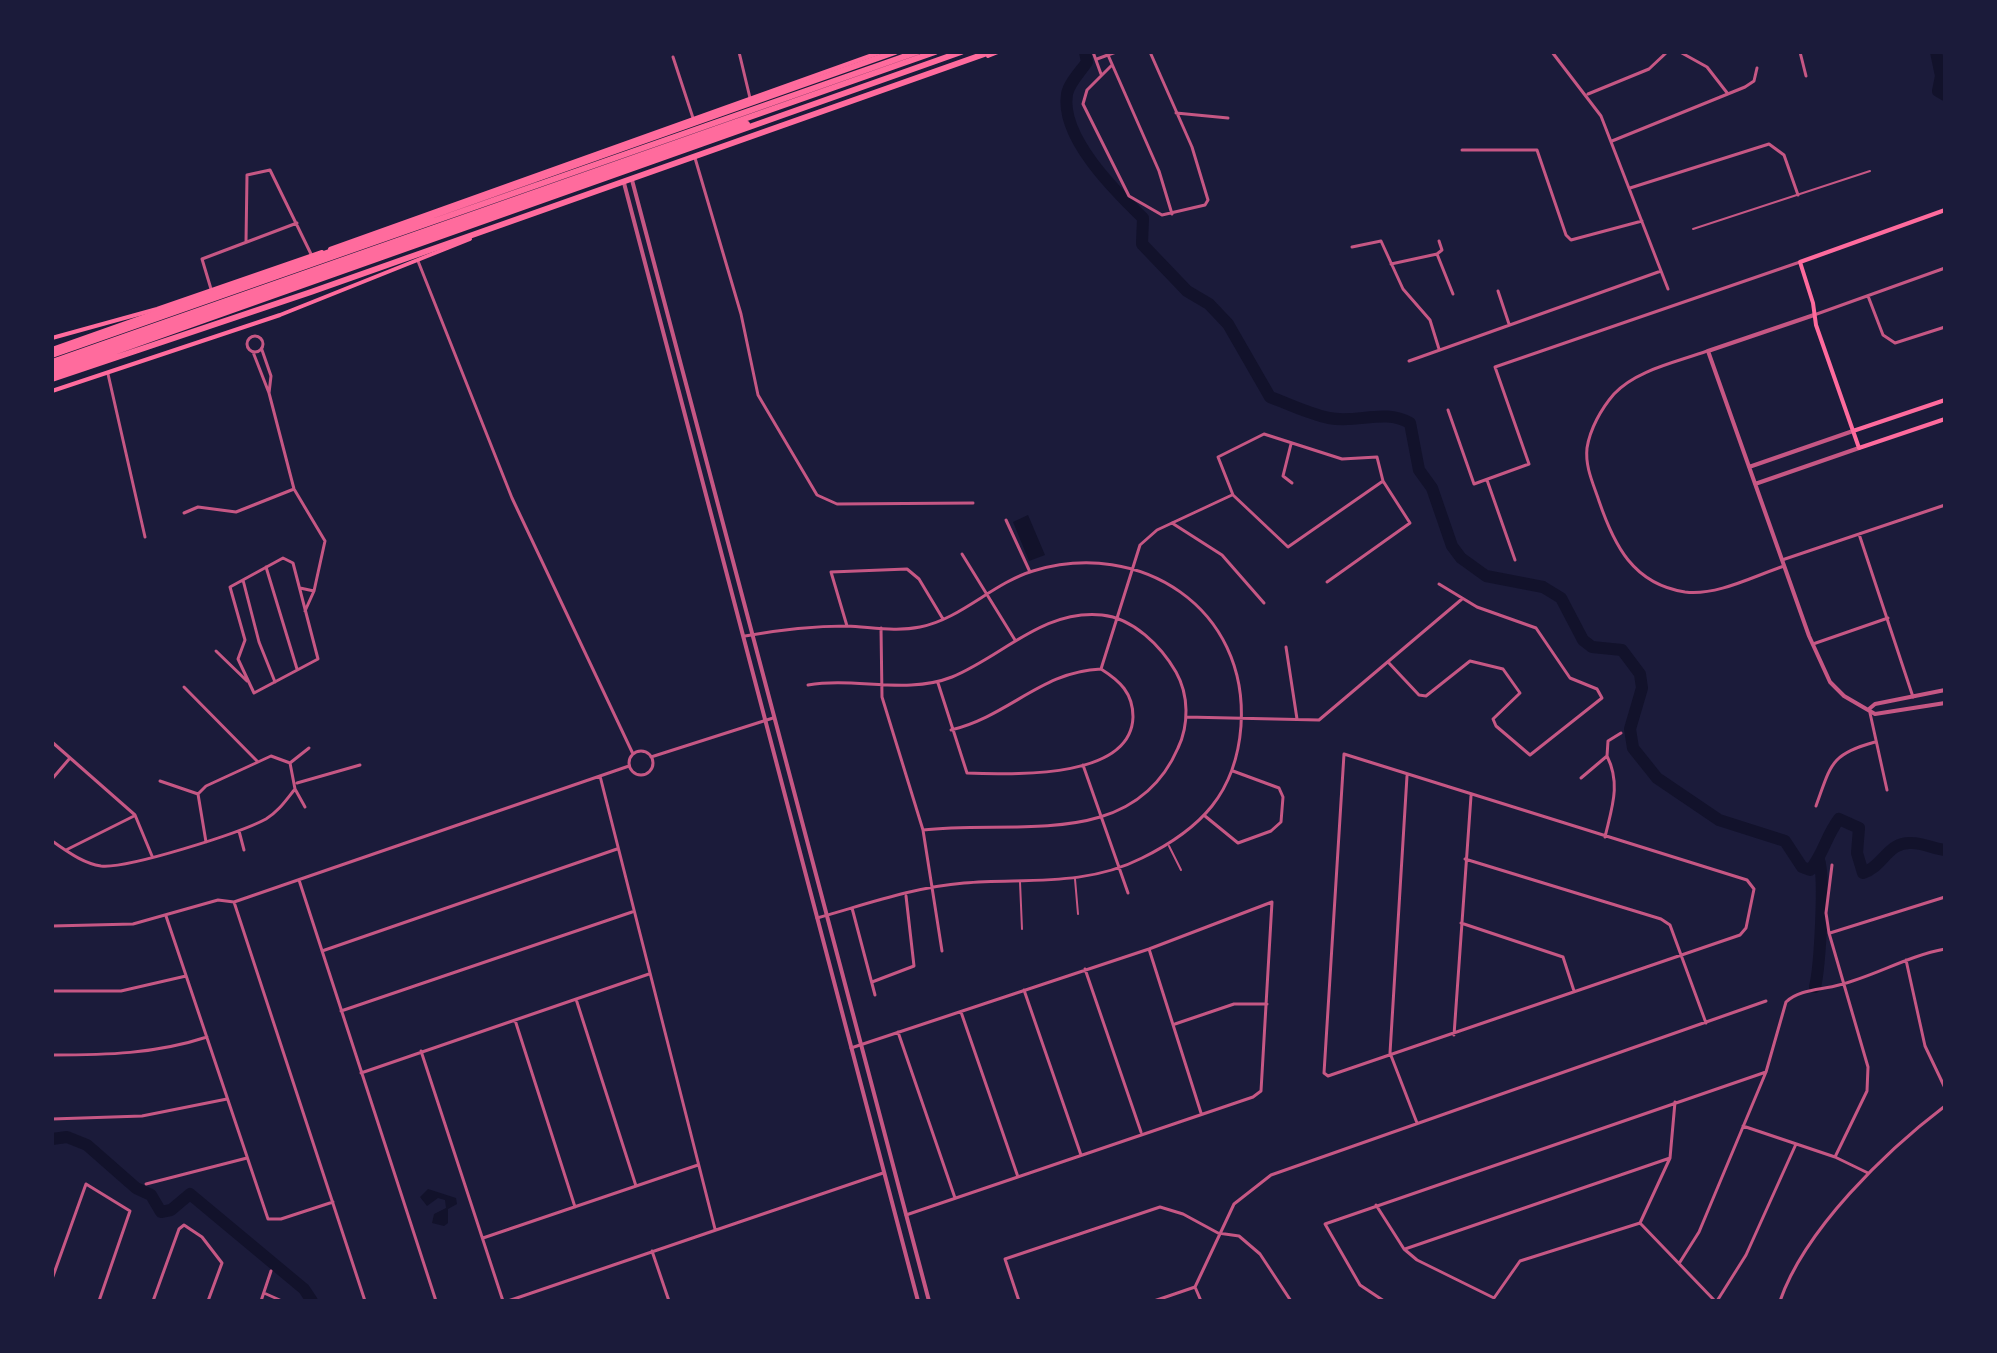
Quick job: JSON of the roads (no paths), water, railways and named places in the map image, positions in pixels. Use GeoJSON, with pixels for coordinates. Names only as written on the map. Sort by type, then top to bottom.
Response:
{"type":"FeatureCollection","features":[{"type":"Feature","properties":{"kind":"highway"},"geometry":{"type":"LineString","coordinates":[[52,352],[895,52]]}},
{"type":"Feature","properties":{"kind":"highway"},"geometry":{"type":"LineString","coordinates":[[52,352],[917,52]]}},
{"type":"Feature","properties":{"kind":"highway"},"geometry":{"type":"LineString","coordinates":[[52,371],[935,52]]}},
{"type":"Feature","properties":{"kind":"highway"},"geometry":{"type":"LineString","coordinates":[[52,371],[952,52]]}},
{"type":"Feature","properties":{"kind":"highway"},"geometry":{"type":"LineString","coordinates":[[52,371],[961,52]]}},
{"type":"Feature","properties":{"kind":"highway"},"geometry":{"type":"LineString","coordinates":[[52,371],[297,297],[990,52]]}},
{"type":"Feature","properties":{"kind":"main road"},"geometry":{"type":"LineString","coordinates":[[52,338],[157,309],[881,52]]}},
{"type":"Feature","properties":{"kind":"main road"},"geometry":{"type":"LineString","coordinates":[[52,391],[248,326],[489,231],[998,52]]}},
{"type":"Feature","properties":{"kind":"main road"},"geometry":{"type":"LineString","coordinates":[[1945,210],[1800,262],[1814,315],[1859,448],[1945,419]]}},
{"type":"Feature","properties":{"kind":"main road"},"geometry":{"type":"LineString","coordinates":[[1853,431],[1945,400]]}},
{"type":"Feature","properties":{"kind":"street"},"geometry":{"type":"LineString","coordinates":[[739,52],[750,98]]}},
{"type":"Feature","properties":{"kind":"street"},"geometry":{"type":"LineString","coordinates":[[1093,52],[1101,74]]}},
{"type":"Feature","properties":{"kind":"street"},"geometry":{"type":"LineString","coordinates":[[1097,59],[1116,52]]}},
{"type":"Feature","properties":{"kind":"street"},"geometry":{"type":"LineString","coordinates":[[1112,65],[1087,90],[1083,104],[1129,196],[1157,215],[1205,205],[1208,200],[1192,147],[1150,52]]}},
{"type":"Feature","properties":{"kind":"street"},"geometry":{"type":"LineString","coordinates":[[1552,52],[1588,94],[1612,141],[1668,289]]}},
{"type":"Feature","properties":{"kind":"street"},"geometry":{"type":"LineString","coordinates":[[1588,94],[1649,69],[1667,52]]}},
{"type":"Feature","properties":{"kind":"street"},"geometry":{"type":"LineString","coordinates":[[1680,52],[1707,67],[1728,94]]}},
{"type":"Feature","properties":{"kind":"street"},"geometry":{"type":"LineString","coordinates":[[1800,52],[1806,76]]}},
{"type":"Feature","properties":{"kind":"street"},"geometry":{"type":"LineString","coordinates":[[1108,55],[1159,171],[1172,214]]}},
{"type":"Feature","properties":{"kind":"street"},"geometry":{"type":"LineString","coordinates":[[673,57],[693,119]]}},
{"type":"Feature","properties":{"kind":"street"},"geometry":{"type":"LineString","coordinates":[[1612,141],[1754,81],[1757,68]]}},
{"type":"Feature","properties":{"kind":"street"},"geometry":{"type":"LineString","coordinates":[[1176,113],[1228,118]]}},
{"type":"Feature","properties":{"kind":"street"},"geometry":{"type":"LineString","coordinates":[[1630,188],[1769,144],[1784,155],[1798,195]]}},
{"type":"Feature","properties":{"kind":"street"},"geometry":{"type":"LineString","coordinates":[[1462,150],[1537,150],[1562,224],[1571,240],[1642,221]]}},
{"type":"Feature","properties":{"kind":"street"},"geometry":{"type":"LineString","coordinates":[[695,158],[741,314],[758,395],[817,495],[837,504],[973,503]]}},
{"type":"Feature","properties":{"kind":"street"},"geometry":{"type":"LineString","coordinates":[[246,242],[247,175],[270,170],[311,255]]}},
{"type":"Feature","properties":{"kind":"street"},"geometry":{"type":"LineString","coordinates":[[1693,229],[1870,171]]}},
{"type":"Feature","properties":{"kind":"street"},"geometry":{"type":"LineString","coordinates":[[632,180],[929,1301]]}},
{"type":"Feature","properties":{"kind":"street"},"geometry":{"type":"LineString","coordinates":[[624,183],[918,1301]]}},
{"type":"Feature","properties":{"kind":"street"},"geometry":{"type":"LineString","coordinates":[[211,289],[202,259],[297,223]]}},
{"type":"Feature","properties":{"kind":"street"},"geometry":{"type":"LineString","coordinates":[[1352,247],[1379,240],[1403,289],[1430,320],[1439,349]]}},
{"type":"Feature","properties":{"kind":"street"},"geometry":{"type":"LineString","coordinates":[[1391,264],[1437,254],[1442,250],[1439,241]]}},
{"type":"Feature","properties":{"kind":"street"},"geometry":{"type":"LineString","coordinates":[[1437,254],[1453,294]]}},
{"type":"Feature","properties":{"kind":"street"},"geometry":{"type":"LineString","coordinates":[[418,261],[512,498],[633,754],[629,766]]}},
{"type":"Feature","properties":{"kind":"street"},"geometry":{"type":"LineString","coordinates":[[1448,410],[1474,484],[1529,464],[1495,367],[1800,262]]}},
{"type":"Feature","properties":{"kind":"street"},"geometry":{"type":"LineString","coordinates":[[1945,268],[1634,379],[1614,394],[1596,419],[1587,448],[1587,466],[1611,538],[1621,556],[1639,573],[1682,591],[1714,589],[1945,505]]}},
{"type":"Feature","properties":{"kind":"street"},"geometry":{"type":"LineString","coordinates":[[1409,361],[1661,271]]}},
{"type":"Feature","properties":{"kind":"street"},"geometry":{"type":"LineString","coordinates":[[1498,291],[1509,324]]}},
{"type":"Feature","properties":{"kind":"street"},"geometry":{"type":"LineString","coordinates":[[1868,296],[1883,335],[1895,343],[1945,327]]}},
{"type":"Feature","properties":{"kind":"street"},"geometry":{"type":"LineString","coordinates":[[661,327],[671,324]]}},
{"type":"Feature","properties":{"kind":"street"},"geometry":{"type":"LineString","coordinates":[[248,326],[252,337]]}},
{"type":"Feature","properties":{"kind":"street"},"geometry":{"type":"LineString","coordinates":[[252,337],[261,339],[271,376],[269,393]]}},
{"type":"Feature","properties":{"kind":"street"},"geometry":{"type":"LineString","coordinates":[[252,337],[247,344],[269,393],[294,489],[325,541],[314,591],[305,611]]}},
{"type":"Feature","properties":{"kind":"street"},"geometry":{"type":"LineString","coordinates":[[253,352],[262,351]]}},
{"type":"Feature","properties":{"kind":"street"},"geometry":{"type":"LineString","coordinates":[[1708,351],[1783,563],[1830,682],[1844,696],[1879,714],[1945,703]]}},
{"type":"Feature","properties":{"kind":"street"},"geometry":{"type":"LineString","coordinates":[[108,374],[145,537]]}},
{"type":"Feature","properties":{"kind":"street"},"geometry":{"type":"LineString","coordinates":[[1749,467],[1853,431]]}},
{"type":"Feature","properties":{"kind":"street"},"geometry":{"type":"LineString","coordinates":[[1327,582],[1410,523],[1383,481],[1377,457],[1342,459],[1264,434],[1218,457],[1233,495],[1288,547],[1383,481]]}},
{"type":"Feature","properties":{"kind":"street"},"geometry":{"type":"LineString","coordinates":[[1292,443],[1283,476],[1292,483]]}},
{"type":"Feature","properties":{"kind":"street"},"geometry":{"type":"LineString","coordinates":[[1755,484],[1859,448]]}},
{"type":"Feature","properties":{"kind":"street"},"geometry":{"type":"LineString","coordinates":[[1487,480],[1515,560]]}},
{"type":"Feature","properties":{"kind":"street"},"geometry":{"type":"LineString","coordinates":[[184,513],[198,507],[236,512],[294,489]]}},
{"type":"Feature","properties":{"kind":"street"},"geometry":{"type":"LineString","coordinates":[[1101,669],[1140,545],[1147,536],[1233,495]]}},
{"type":"Feature","properties":{"kind":"street"},"geometry":{"type":"LineString","coordinates":[[1006,520],[1030,572]]}},
{"type":"Feature","properties":{"kind":"street"},"geometry":{"type":"LineString","coordinates":[[1172,523],[1222,555],[1264,603]]}},
{"type":"Feature","properties":{"kind":"street"},"geometry":{"type":"LineString","coordinates":[[1859,534],[1913,697]]}},
{"type":"Feature","properties":{"kind":"street"},"geometry":{"type":"LineString","coordinates":[[962,554],[1015,640]]}},
{"type":"Feature","properties":{"kind":"street"},"geometry":{"type":"LineString","coordinates":[[228,665],[238,659],[245,640],[230,587],[283,558],[293,563],[318,659],[254,693],[238,659]]}},
{"type":"Feature","properties":{"kind":"street"},"geometry":{"type":"LineString","coordinates":[[741,637],[847,626],[911,629],[943,619],[986,593],[1030,572],[1094,560],[1134,568],[1180,591],[1213,625],[1238,682],[1241,718],[1233,771],[1205,816],[1168,845],[1119,868],[1075,879],[962,883],[817,918]]}},
{"type":"Feature","properties":{"kind":"street"},"geometry":{"type":"LineString","coordinates":[[266,567],[297,669]]}},
{"type":"Feature","properties":{"kind":"street"},"geometry":{"type":"LineString","coordinates":[[847,626],[831,572],[907,569],[919,579],[943,619]]}},
{"type":"Feature","properties":{"kind":"street"},"geometry":{"type":"LineString","coordinates":[[243,580],[259,642],[275,682]]}},
{"type":"Feature","properties":{"kind":"street"},"geometry":{"type":"LineString","coordinates":[[1388,662],[1419,695],[1426,696],[1470,661],[1503,669],[1520,693],[1493,719],[1496,727],[1530,755],[1602,698],[1597,689],[1570,678],[1536,628],[1463,598],[1439,584]]}},
{"type":"Feature","properties":{"kind":"street"},"geometry":{"type":"LineString","coordinates":[[300,588],[314,591]]}},
{"type":"Feature","properties":{"kind":"street"},"geometry":{"type":"LineString","coordinates":[[1186,717],[1319,720],[1463,598]]}},
{"type":"Feature","properties":{"kind":"street"},"geometry":{"type":"LineString","coordinates":[[808,685],[832,681],[911,686],[937,682],[1060,619],[1104,615],[1151,639],[1167,657],[1179,678],[1186,717],[1181,743],[1162,778],[1136,800],[1100,816],[1057,827],[923,830]]}},
{"type":"Feature","properties":{"kind":"street"},"geometry":{"type":"LineString","coordinates":[[1813,644],[1888,618]]}},
{"type":"Feature","properties":{"kind":"street"},"geometry":{"type":"LineString","coordinates":[[881,628],[880,683],[923,830],[942,951]]}},
{"type":"Feature","properties":{"kind":"street"},"geometry":{"type":"LineString","coordinates":[[1286,647],[1297,719]]}},
{"type":"Feature","properties":{"kind":"street"},"geometry":{"type":"LineString","coordinates":[[216,651],[248,682]]}},
{"type":"Feature","properties":{"kind":"street"},"geometry":{"type":"LineString","coordinates":[[937,682],[951,730],[967,773],[1044,773],[1083,765],[1116,750],[1127,738],[1133,721],[1132,702],[1125,687],[1101,669],[1062,674],[996,716],[951,730]]}},
{"type":"Feature","properties":{"kind":"street"},"geometry":{"type":"LineString","coordinates":[[756,690],[767,687]]}},
{"type":"Feature","properties":{"kind":"street"},"geometry":{"type":"LineString","coordinates":[[186,688],[257,761]]}},
{"type":"Feature","properties":{"kind":"street"},"geometry":{"type":"LineString","coordinates":[[1869,709],[1875,704],[1945,690]]}},
{"type":"Feature","properties":{"kind":"street"},"geometry":{"type":"LineString","coordinates":[[1869,709],[1887,790]]}},
{"type":"Feature","properties":{"kind":"street"},"geometry":{"type":"LineString","coordinates":[[651,757],[775,718]]}},
{"type":"Feature","properties":{"kind":"street"},"geometry":{"type":"LineString","coordinates":[[1605,837],[1617,790],[1614,771],[1607,756],[1608,741],[1621,733]]}},
{"type":"Feature","properties":{"kind":"street"},"geometry":{"type":"LineString","coordinates":[[52,742],[135,815],[152,856]]}},
{"type":"Feature","properties":{"kind":"street"},"geometry":{"type":"LineString","coordinates":[[1816,806],[1834,759],[1847,749],[1875,742]]}},
{"type":"Feature","properties":{"kind":"street"},"geometry":{"type":"LineString","coordinates":[[290,763],[309,748]]}},
{"type":"Feature","properties":{"kind":"street"},"geometry":{"type":"LineString","coordinates":[[629,766],[637,775],[645,774],[653,765],[651,757],[641,751],[633,754]]}},
{"type":"Feature","properties":{"kind":"street"},"geometry":{"type":"LineString","coordinates":[[1344,754],[1407,775],[1752,884],[1754,889],[1744,932],[1332,1077],[1324,1073],[1344,754]]}},
{"type":"Feature","properties":{"kind":"street"},"geometry":{"type":"LineString","coordinates":[[198,794],[206,786],[257,761],[277,755],[290,763],[305,807]]}},
{"type":"Feature","properties":{"kind":"street"},"geometry":{"type":"LineString","coordinates":[[1581,778],[1607,756]]}},
{"type":"Feature","properties":{"kind":"street"},"geometry":{"type":"LineString","coordinates":[[52,779],[70,758]]}},
{"type":"Feature","properties":{"kind":"street"},"geometry":{"type":"LineString","coordinates":[[52,841],[81,860],[102,866],[152,856],[239,831],[279,810],[296,786],[360,765]]}},
{"type":"Feature","properties":{"kind":"street"},"geometry":{"type":"LineString","coordinates":[[1083,765],[1128,893]]}},
{"type":"Feature","properties":{"kind":"street"},"geometry":{"type":"LineString","coordinates":[[52,926],[133,924],[218,900],[234,902],[629,766]]}},
{"type":"Feature","properties":{"kind":"street"},"geometry":{"type":"LineString","coordinates":[[1205,816],[1238,843],[1271,831],[1281,822],[1283,797],[1279,788],[1233,771]]}},
{"type":"Feature","properties":{"kind":"street"},"geometry":{"type":"LineString","coordinates":[[1407,775],[1391,1057],[1417,1123]]}},
{"type":"Feature","properties":{"kind":"street"},"geometry":{"type":"LineString","coordinates":[[600,776],[632,912],[715,1229]]}},
{"type":"Feature","properties":{"kind":"street"},"geometry":{"type":"LineString","coordinates":[[160,781],[198,794]]}},
{"type":"Feature","properties":{"kind":"street"},"geometry":{"type":"LineString","coordinates":[[198,794],[206,842]]}},
{"type":"Feature","properties":{"kind":"street"},"geometry":{"type":"LineString","coordinates":[[1454,1035],[1471,796]]}},
{"type":"Feature","properties":{"kind":"street"},"geometry":{"type":"LineString","coordinates":[[66,850],[135,815]]}},
{"type":"Feature","properties":{"kind":"street"},"geometry":{"type":"LineString","coordinates":[[239,831],[244,850]]}},
{"type":"Feature","properties":{"kind":"street"},"geometry":{"type":"LineString","coordinates":[[1168,845],[1181,870]]}},
{"type":"Feature","properties":{"kind":"street"},"geometry":{"type":"LineString","coordinates":[[322,951],[617,849]]}},
{"type":"Feature","properties":{"kind":"street"},"geometry":{"type":"LineString","coordinates":[[1465,859],[1661,919],[1670,925],[1707,1023]]}},
{"type":"Feature","properties":{"kind":"street"},"geometry":{"type":"LineString","coordinates":[[1832,865],[1826,913],[1829,933],[1868,1067],[1867,1091],[1835,1157]]}},
{"type":"Feature","properties":{"kind":"street"},"geometry":{"type":"LineString","coordinates":[[806,879],[816,876]]}},
{"type":"Feature","properties":{"kind":"street"},"geometry":{"type":"LineString","coordinates":[[1075,879],[1078,914]]}},
{"type":"Feature","properties":{"kind":"street"},"geometry":{"type":"LineString","coordinates":[[299,880],[436,1301]]}},
{"type":"Feature","properties":{"kind":"street"},"geometry":{"type":"LineString","coordinates":[[1020,882],[1022,929]]}},
{"type":"Feature","properties":{"kind":"street"},"geometry":{"type":"LineString","coordinates":[[872,982],[914,966],[905,895]]}},
{"type":"Feature","properties":{"kind":"street"},"geometry":{"type":"LineString","coordinates":[[1829,933],[1945,897]]}},
{"type":"Feature","properties":{"kind":"street"},"geometry":{"type":"LineString","coordinates":[[234,902],[365,1301]]}},
{"type":"Feature","properties":{"kind":"street"},"geometry":{"type":"LineString","coordinates":[[851,1048],[1149,949],[1272,902],[1261,1091],[1253,1097],[906,1215]]}},
{"type":"Feature","properties":{"kind":"street"},"geometry":{"type":"LineString","coordinates":[[852,908],[875,995]]}},
{"type":"Feature","properties":{"kind":"street"},"geometry":{"type":"LineString","coordinates":[[341,1011],[632,912]]}},
{"type":"Feature","properties":{"kind":"street"},"geometry":{"type":"LineString","coordinates":[[166,915],[268,1219],[281,1219],[333,1202]]}},
{"type":"Feature","properties":{"kind":"street"},"geometry":{"type":"LineString","coordinates":[[1461,923],[1563,957],[1574,991]]}},
{"type":"Feature","properties":{"kind":"street"},"geometry":{"type":"LineString","coordinates":[[1149,949],[1201,1113]]}},
{"type":"Feature","properties":{"kind":"street"},"geometry":{"type":"LineString","coordinates":[[1680,1262],[1699,1232],[1766,1072],[1786,1002],[1795,994],[1842,985],[1906,960],[1945,949]]}},
{"type":"Feature","properties":{"kind":"street"},"geometry":{"type":"LineString","coordinates":[[1906,960],[1925,1046],[1945,1088]]}},
{"type":"Feature","properties":{"kind":"street"},"geometry":{"type":"LineString","coordinates":[[1085,969],[1141,1134]]}},
{"type":"Feature","properties":{"kind":"street"},"geometry":{"type":"LineString","coordinates":[[361,1073],[649,974]]}},
{"type":"Feature","properties":{"kind":"street"},"geometry":{"type":"LineString","coordinates":[[52,991],[121,991],[186,976]]}},
{"type":"Feature","properties":{"kind":"street"},"geometry":{"type":"LineString","coordinates":[[1024,990],[1081,1155]]}},
{"type":"Feature","properties":{"kind":"street"},"geometry":{"type":"LineString","coordinates":[[576,998],[636,1186]]}},
{"type":"Feature","properties":{"kind":"street"},"geometry":{"type":"LineString","coordinates":[[1201,1301],[1195,1287],[1218,1233],[1234,1204],[1258,1182],[1282,1170],[1766,1001]]}},
{"type":"Feature","properties":{"kind":"street"},"geometry":{"type":"LineString","coordinates":[[1173,1024],[1234,1004],[1267,1004]]}},
{"type":"Feature","properties":{"kind":"street"},"geometry":{"type":"LineString","coordinates":[[961,1012],[1018,1177]]}},
{"type":"Feature","properties":{"kind":"street"},"geometry":{"type":"LineString","coordinates":[[514,1019],[575,1207]]}},
{"type":"Feature","properties":{"kind":"street"},"geometry":{"type":"LineString","coordinates":[[898,1032],[955,1198]]}},
{"type":"Feature","properties":{"kind":"street"},"geometry":{"type":"LineString","coordinates":[[52,1055],[127,1054],[168,1049],[207,1037]]}},
{"type":"Feature","properties":{"kind":"street"},"geometry":{"type":"LineString","coordinates":[[421,1051],[506,1301],[894,1169]]}},
{"type":"Feature","properties":{"kind":"street"},"geometry":{"type":"LineString","coordinates":[[1384,1301],[1360,1285],[1325,1224],[1766,1072]]}},
{"type":"Feature","properties":{"kind":"street"},"geometry":{"type":"LineString","coordinates":[[52,1119],[142,1116],[227,1099]]}},
{"type":"Feature","properties":{"kind":"street"},"geometry":{"type":"LineString","coordinates":[[1375,1205],[1404,1249],[1417,1260],[1494,1298],[1520,1261],[1640,1223],[1670,1158],[1675,1102]]}},
{"type":"Feature","properties":{"kind":"street"},"geometry":{"type":"LineString","coordinates":[[1780,1301],[1821,1233],[1868,1173],[1905,1136],[1945,1106]]}},
{"type":"Feature","properties":{"kind":"street"},"geometry":{"type":"LineString","coordinates":[[1743,1126],[1835,1157],[1868,1173]]}},
{"type":"Feature","properties":{"kind":"street"},"geometry":{"type":"LineString","coordinates":[[1640,1223],[1716,1301],[1746,1255],[1796,1144]]}},
{"type":"Feature","properties":{"kind":"street"},"geometry":{"type":"LineString","coordinates":[[146,1184],[247,1158]]}},
{"type":"Feature","properties":{"kind":"street"},"geometry":{"type":"LineString","coordinates":[[1404,1249],[1670,1158]]}},
{"type":"Feature","properties":{"kind":"street"},"geometry":{"type":"LineString","coordinates":[[483,1238],[698,1165]]}},
{"type":"Feature","properties":{"kind":"street"},"geometry":{"type":"LineString","coordinates":[[52,1279],[86,1184],[130,1211],[99,1301]]}},
{"type":"Feature","properties":{"kind":"street"},"geometry":{"type":"LineString","coordinates":[[1019,1301],[1005,1259],[1160,1207],[1183,1214],[1218,1233],[1239,1236],[1260,1254],[1291,1301]]}},
{"type":"Feature","properties":{"kind":"street"},"geometry":{"type":"LineString","coordinates":[[153,1301],[179,1229],[184,1225],[202,1237],[222,1263],[208,1301]]}},
{"type":"Feature","properties":{"kind":"street"},"geometry":{"type":"LineString","coordinates":[[901,1239],[912,1236]]}},
{"type":"Feature","properties":{"kind":"street"},"geometry":{"type":"LineString","coordinates":[[652,1251],[669,1301]]}},
{"type":"Feature","properties":{"kind":"street"},"geometry":{"type":"LineString","coordinates":[[907,1258],[917,1255]]}},
{"type":"Feature","properties":{"kind":"street"},"geometry":{"type":"LineString","coordinates":[[261,1301],[271,1271]]}},
{"type":"Feature","properties":{"kind":"street"},"geometry":{"type":"LineString","coordinates":[[1154,1301],[1195,1287]]}},
{"type":"Feature","properties":{"kind":"street"},"geometry":{"type":"LineString","coordinates":[[264,1293],[282,1301]]}},
{"type":"Feature","properties":{"kind":"street"},"geometry":{"type":"LineString","coordinates":[[1374,1295],[1376,1301]]}},
{"type":"Feature","properties":{"kind":"waterway"},"geometry":{"type":"LineString","coordinates":[[1085,52],[1087,62],[1067,94],[1067,111],[1072,128],[1092,162],[1143,218],[1142,244],[1187,291],[1209,304],[1228,324],[1270,397],[1329,418],[1380,416],[1410,423],[1419,470],[1432,488],[1452,546],[1461,558],[1486,576],[1543,587],[1561,598],[1583,640],[1592,647],[1622,650],[1640,674],[1642,688],[1630,729],[1633,748],[1657,778],[1719,820],[1785,841],[1802,867],[1810,870],[1839,819],[1859,828],[1857,853],[1863,873],[1904,843],[1945,850]]}},
{"type":"Feature","properties":{"kind":"waterway"},"geometry":{"type":"LineString","coordinates":[[1936,52],[1941,76],[1938,91],[1945,95]]}},
{"type":"Feature","properties":{"kind":"waterway"},"geometry":{"type":"LineString","coordinates":[[1815,987],[1821,922],[1819,860]]}},
{"type":"Feature","properties":{"kind":"waterway"},"geometry":{"type":"LineString","coordinates":[[52,1139],[67,1137],[87,1145],[136,1188],[151,1195],[161,1212],[171,1210],[190,1194],[304,1289],[312,1301]]}}]}
